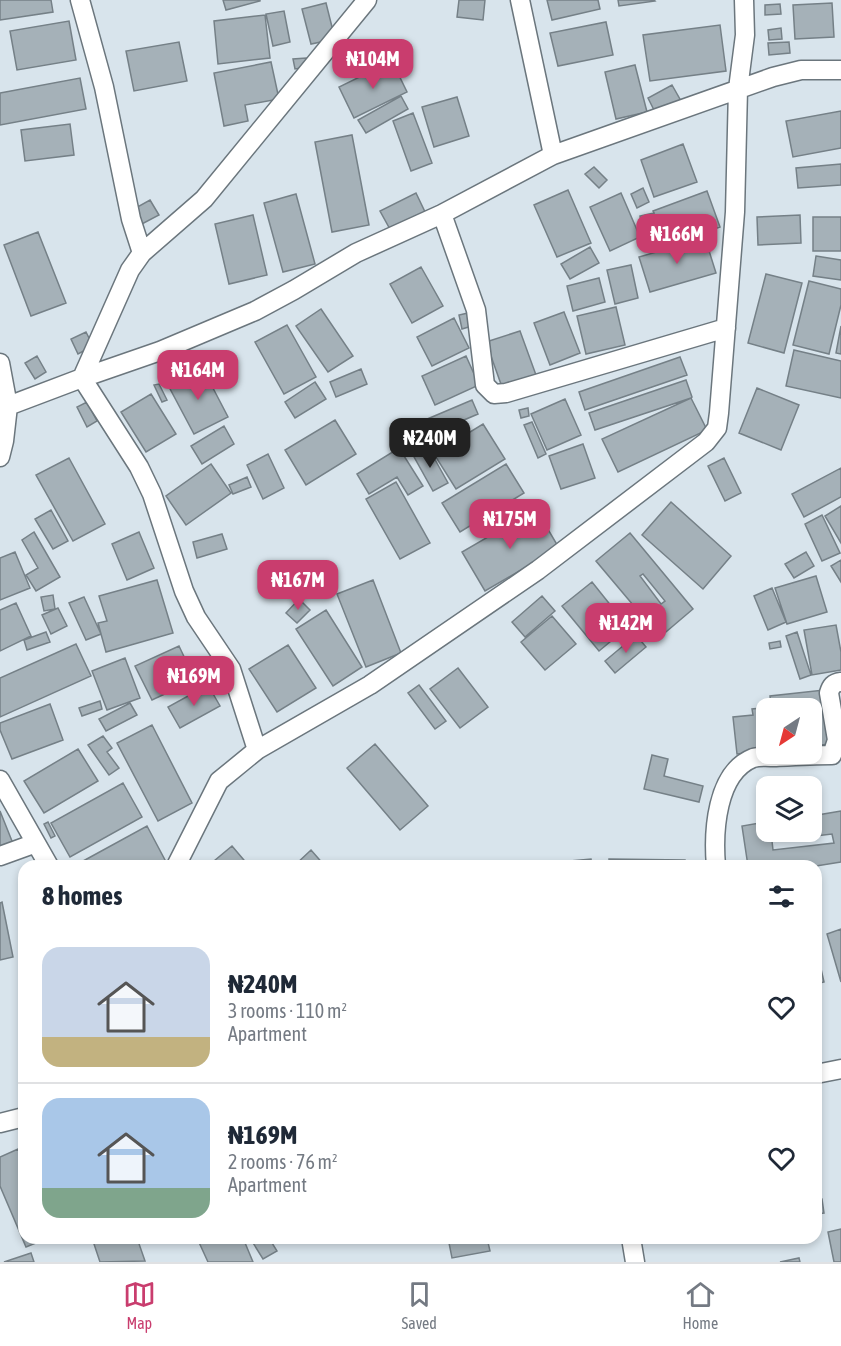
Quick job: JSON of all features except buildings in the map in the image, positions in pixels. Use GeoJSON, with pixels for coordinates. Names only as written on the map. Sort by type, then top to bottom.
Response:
{"type":"FeatureCollection","features":[{"type":"Feature","properties":{"kind":"street"},"geometry":{"type":"LineString","coordinates":[[80,0],[104,87],[131,219],[142,253]]}},
{"type":"Feature","properties":{"kind":"street"},"geometry":{"type":"LineString","coordinates":[[82,378],[130,270],[142,253],[204,199],[367,0]]}},
{"type":"Feature","properties":{"kind":"street"},"geometry":{"type":"LineString","coordinates":[[520,0],[553,155]]}},
{"type":"Feature","properties":{"kind":"street"},"geometry":{"type":"LineString","coordinates":[[179,860],[219,780],[257,750],[379,679],[538,570],[706,442],[717,428],[735,212],[738,89],[745,35],[744,0]]}},
{"type":"Feature","properties":{"kind":"street"},"geometry":{"type":"LineString","coordinates":[[4,407],[160,351],[255,311],[356,253],[442,214],[553,155],[773,77],[801,70],[841,70]]}},
{"type":"Feature","properties":{"kind":"street"},"geometry":{"type":"LineString","coordinates":[[442,214],[476,310],[485,385],[494,394],[506,393],[726,328]]}},
{"type":"Feature","properties":{"kind":"street"},"geometry":{"type":"LineString","coordinates":[[0,363],[4,407],[4,441],[0,457]]}},
{"type":"Feature","properties":{"kind":"street"},"geometry":{"type":"LineString","coordinates":[[82,378],[139,467],[184,591],[196,617],[231,669],[257,750]]}},
{"type":"Feature","properties":{"kind":"street"},"geometry":{"type":"LineString","coordinates":[[715,860],[716,827],[725,786],[741,765],[755,757],[832,755],[837,740],[829,693],[830,687],[841,682]]}},
{"type":"Feature","properties":{"kind":"street"},"geometry":{"type":"LineString","coordinates":[[0,780],[46,860]]}},
{"type":"Feature","properties":{"kind":"street"},"geometry":{"type":"LineString","coordinates":[[0,856],[36,843]]}},
{"type":"Feature","properties":{"kind":"street"},"geometry":{"type":"LineString","coordinates":[[822,1073],[841,1069]]}},
{"type":"Feature","properties":{"kind":"street"},"geometry":{"type":"LineString","coordinates":[[0,1123],[18,1118]]}},
{"type":"Feature","properties":{"kind":"street"},"geometry":{"type":"LineString","coordinates":[[632,1244],[635,1262]]}}]}
